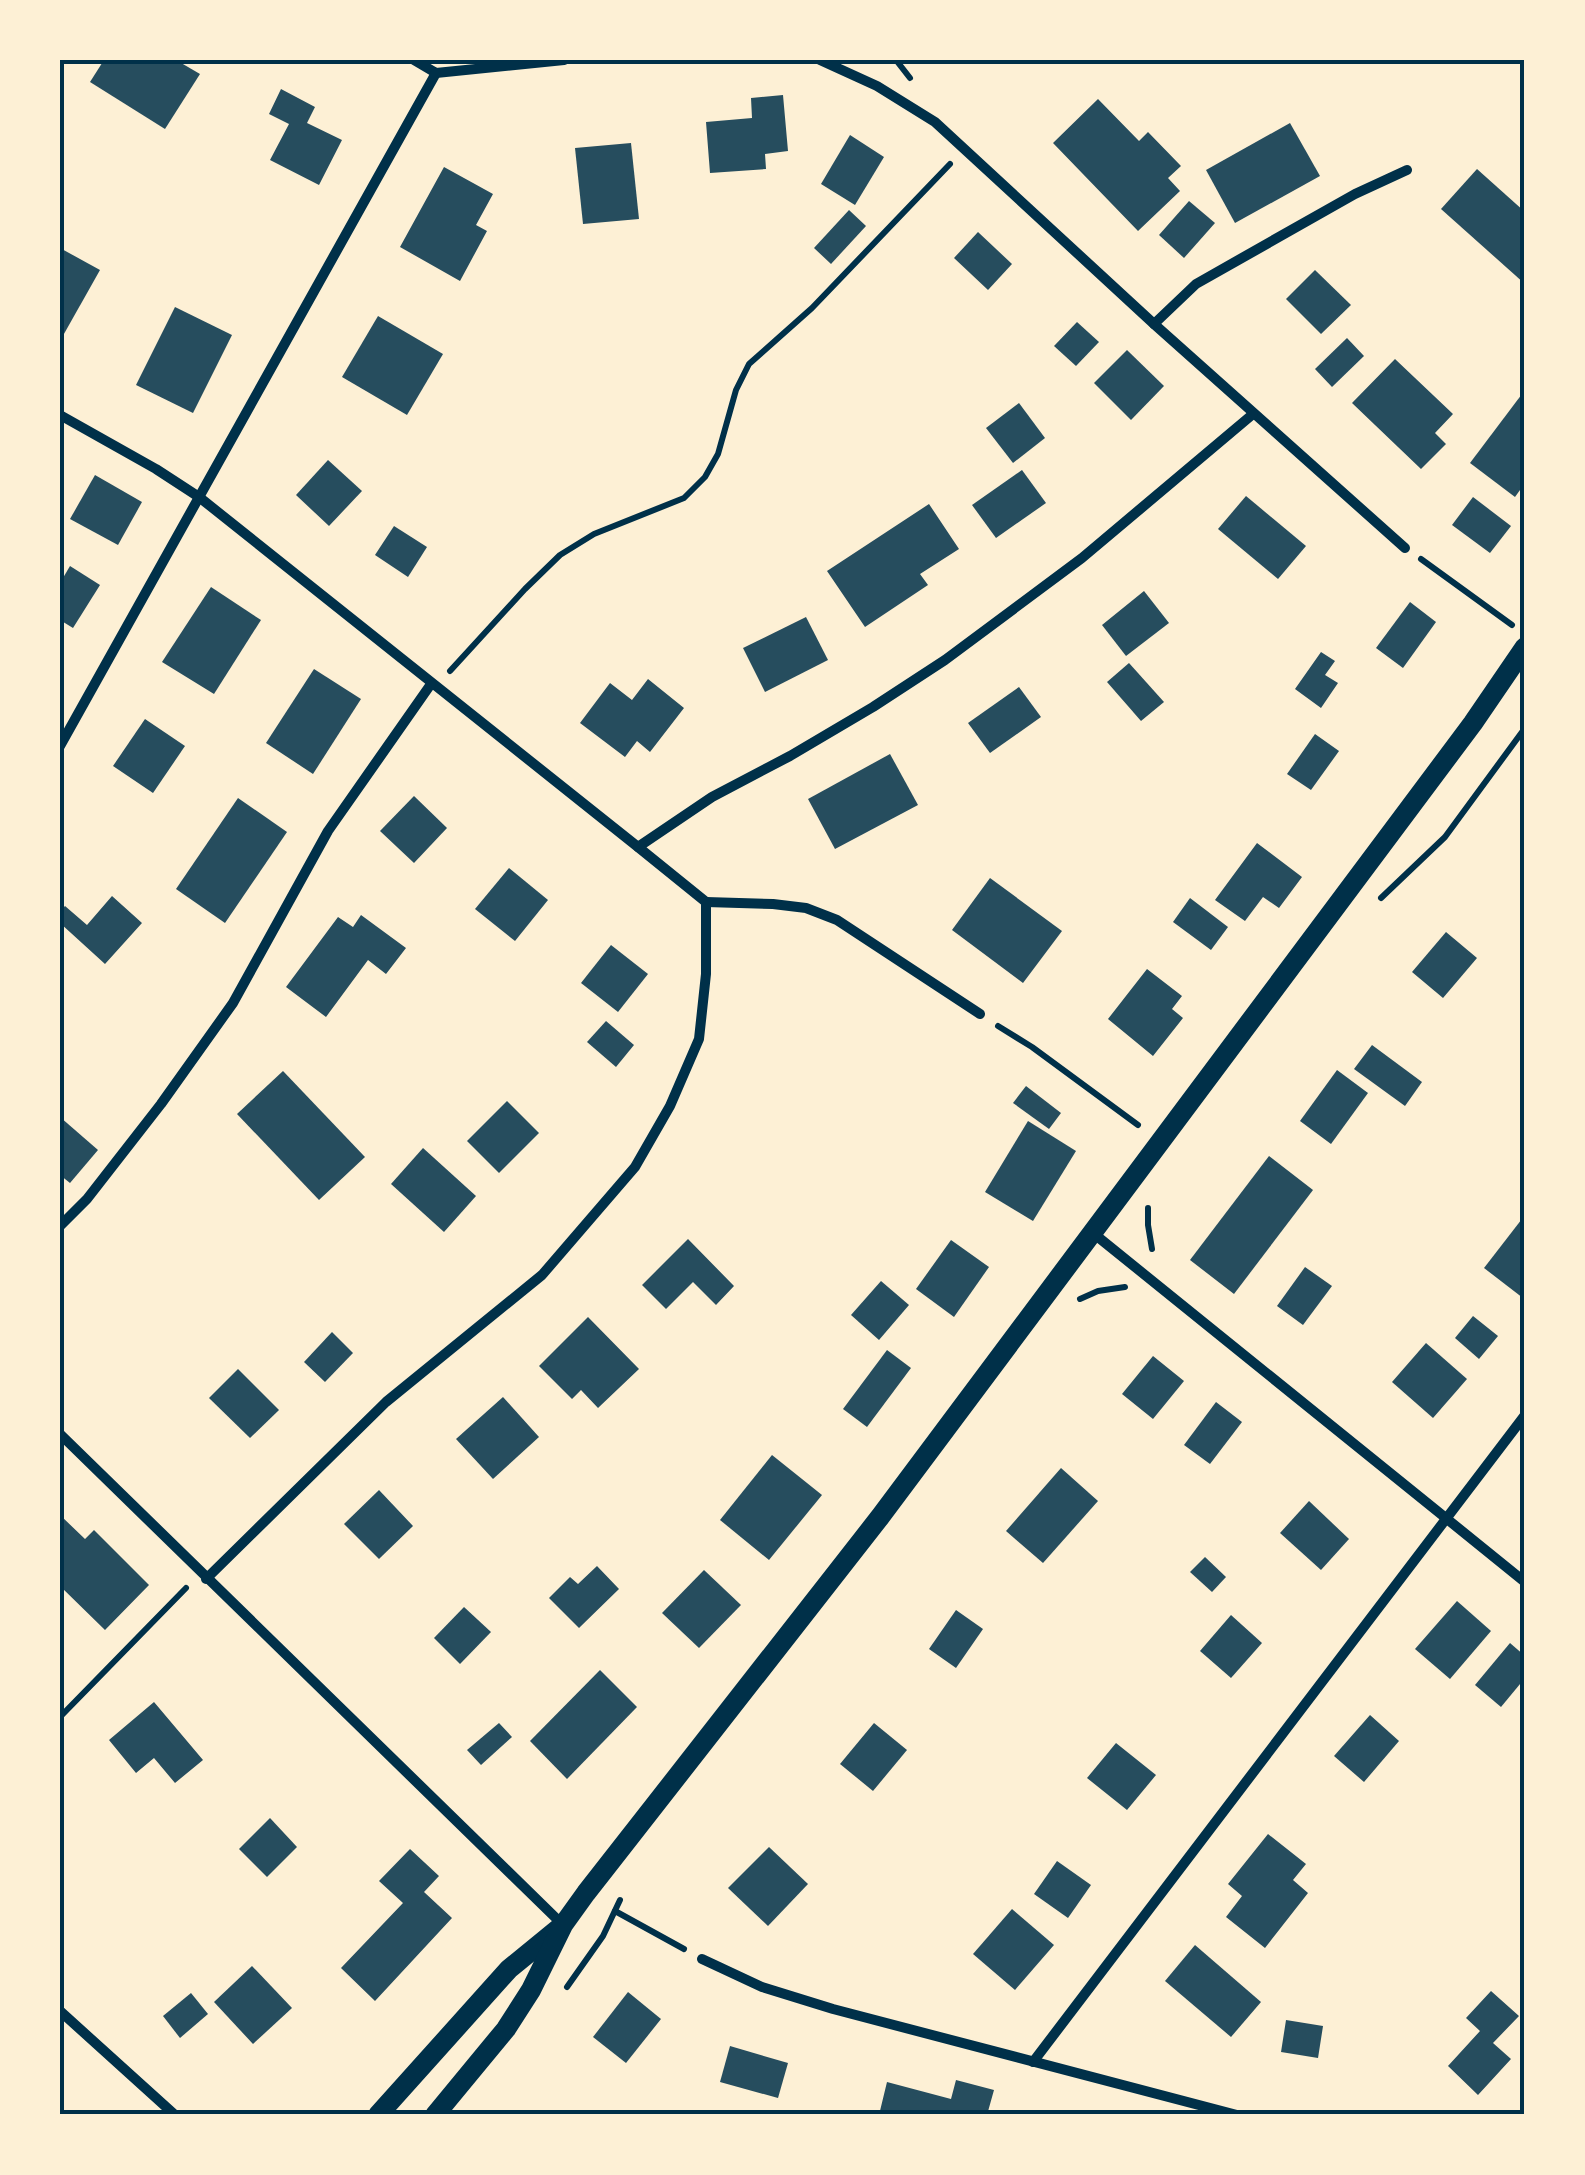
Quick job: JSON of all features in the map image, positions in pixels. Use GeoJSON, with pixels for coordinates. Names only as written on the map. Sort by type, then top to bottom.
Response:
{"type":"FeatureCollection","features":[{"type":"Feature","properties":{"kind":"main road"},"geometry":{"type":"LineString","coordinates":[[436,2115],[506,2029],[531,1990],[563,1925],[880,1517],[1525,647]]}},
{"type":"Feature","properties":{"kind":"main road"},"geometry":{"type":"LineString","coordinates":[[378,2115],[509,1969],[563,1925]]}},
{"type":"Feature","properties":{"kind":"street"},"geometry":{"type":"LineString","coordinates":[[414,60],[436,72],[564,60]]}},
{"type":"Feature","properties":{"kind":"street"},"geometry":{"type":"LineString","coordinates":[[820,60],[877,86],[935,122],[1404,548]]}},
{"type":"Feature","properties":{"kind":"street"},"geometry":{"type":"LineString","coordinates":[[60,746],[436,72]]}},
{"type":"Feature","properties":{"kind":"street"},"geometry":{"type":"LineString","coordinates":[[1154,324],[1196,284],[1355,194],[1407,170]]}},
{"type":"Feature","properties":{"kind":"street"},"geometry":{"type":"LineString","coordinates":[[638,847],[712,797],[840,726],[946,660],[1082,558],[1253,414]]}},
{"type":"Feature","properties":{"kind":"street"},"geometry":{"type":"LineString","coordinates":[[60,415],[199,498],[706,902],[806,908],[837,920],[980,1014]]}},
{"type":"Feature","properties":{"kind":"street"},"geometry":{"type":"LineString","coordinates":[[60,1226],[161,1104],[233,1003],[328,831],[434,686]]}},
{"type":"Feature","properties":{"kind":"street"},"geometry":{"type":"LineString","coordinates":[[204,1576],[386,1402],[542,1275],[635,1167],[670,1106],[699,1038],[706,974],[706,902]]}},
{"type":"Feature","properties":{"kind":"street"},"geometry":{"type":"LineString","coordinates":[[1092,1232],[1525,1582]]}},
{"type":"Feature","properties":{"kind":"street"},"geometry":{"type":"LineString","coordinates":[[1033,2062],[1525,1415]]}},
{"type":"Feature","properties":{"kind":"street"},"geometry":{"type":"LineString","coordinates":[[60,1434],[563,1925]]}},
{"type":"Feature","properties":{"kind":"street"},"geometry":{"type":"LineString","coordinates":[[702,1959],[762,1987],[833,2009],[1237,2115]]}},
{"type":"Feature","properties":{"kind":"street"},"geometry":{"type":"LineString","coordinates":[[60,2010],[176,2115]]}},
{"type":"Feature","properties":{"kind":"path"},"geometry":{"type":"LineString","coordinates":[[434,686],[560,554],[594,534],[684,498],[705,477],[718,454],[736,390],[750,364],[812,308],[964,149]]}},
{"type":"Feature","properties":{"kind":"path"},"geometry":{"type":"LineString","coordinates":[[1404,548],[1525,635]]}},
{"type":"Feature","properties":{"kind":"path"},"geometry":{"type":"LineString","coordinates":[[980,1014],[1032,1047],[1160,1142]]}},
{"type":"Feature","properties":{"kind":"path"},"geometry":{"type":"LineString","coordinates":[[60,1717],[204,1576]]}},
{"type":"Feature","properties":{"kind":"path"},"geometry":{"type":"LineString","coordinates":[[614,1911],[702,1959]]}},
{"type":"Feature","properties":{"kind":"building"},"geometry":{"type":"Polygon","coordinates":[[[104,60],[176,60],[200,74],[165,129],[90,82],[104,60]]]}},
{"type":"Feature","properties":{"kind":"building"},"geometry":{"type":"Polygon","coordinates":[[[281,89],[315,107],[307,123],[342,140],[319,185],[270,160],[289,124],[269,114],[281,89]]]}},
{"type":"Feature","properties":{"kind":"building"},"geometry":{"type":"Polygon","coordinates":[[[783,95],[788,151],[765,154],[766,169],[710,173],[706,122],[752,118],[751,98],[783,95]]]}},
{"type":"Feature","properties":{"kind":"building"},"geometry":{"type":"Polygon","coordinates":[[[1098,99],[1139,141],[1148,132],[1181,166],[1168,178],[1180,191],[1138,231],[1053,143],[1098,99]]]}},
{"type":"Feature","properties":{"kind":"building"},"geometry":{"type":"Polygon","coordinates":[[[1290,123],[1320,176],[1235,223],[1206,170],[1290,123]]]}},
{"type":"Feature","properties":{"kind":"building"},"geometry":{"type":"Polygon","coordinates":[[[850,135],[884,157],[855,205],[821,184],[850,135]]]}},
{"type":"Feature","properties":{"kind":"building"},"geometry":{"type":"Polygon","coordinates":[[[631,143],[639,219],[583,224],[575,148],[631,143]]]}},
{"type":"Feature","properties":{"kind":"building"},"geometry":{"type":"Polygon","coordinates":[[[444,167],[493,194],[476,225],[487,231],[460,281],[400,247],[444,167]]]}},
{"type":"Feature","properties":{"kind":"building"},"geometry":{"type":"Polygon","coordinates":[[[1477,169],[1525,212],[1525,284],[1441,209],[1477,169]]]}},
{"type":"Feature","properties":{"kind":"building"},"geometry":{"type":"Polygon","coordinates":[[[1189,201],[1215,223],[1184,258],[1159,235],[1189,201]]]}},
{"type":"Feature","properties":{"kind":"building"},"geometry":{"type":"Polygon","coordinates":[[[849,210],[866,226],[831,264],[814,248],[849,210]]]}},
{"type":"Feature","properties":{"kind":"building"},"geometry":{"type":"Polygon","coordinates":[[[978,232],[1012,264],[988,290],[954,258],[978,232]]]}},
{"type":"Feature","properties":{"kind":"building"},"geometry":{"type":"Polygon","coordinates":[[[60,248],[100,270],[60,341],[60,248]]]}},
{"type":"Feature","properties":{"kind":"building"},"geometry":{"type":"Polygon","coordinates":[[[1315,270],[1351,305],[1321,334],[1286,299],[1315,270]]]}},
{"type":"Feature","properties":{"kind":"building"},"geometry":{"type":"Polygon","coordinates":[[[175,307],[232,335],[193,413],[136,385],[175,307]]]}},
{"type":"Feature","properties":{"kind":"building"},"geometry":{"type":"Polygon","coordinates":[[[378,316],[443,354],[407,415],[342,377],[378,316]]]}},
{"type":"Feature","properties":{"kind":"building"},"geometry":{"type":"Polygon","coordinates":[[[1077,322],[1099,342],[1076,366],[1054,346],[1077,322]]]}},
{"type":"Feature","properties":{"kind":"building"},"geometry":{"type":"Polygon","coordinates":[[[1347,338],[1364,356],[1332,387],[1315,369],[1347,338]]]}},
{"type":"Feature","properties":{"kind":"building"},"geometry":{"type":"Polygon","coordinates":[[[1127,350],[1164,386],[1131,420],[1094,383],[1127,350]]]}},
{"type":"Feature","properties":{"kind":"building"},"geometry":{"type":"Polygon","coordinates":[[[1395,359],[1453,414],[1435,433],[1446,444],[1421,469],[1352,403],[1395,359]]]}},
{"type":"Feature","properties":{"kind":"building"},"geometry":{"type":"Polygon","coordinates":[[[1525,390],[1525,483],[1515,497],[1470,463],[1525,390]]]}},
{"type":"Feature","properties":{"kind":"building"},"geometry":{"type":"Polygon","coordinates":[[[1019,403],[1045,438],[1013,463],[986,428],[1019,403]]]}},
{"type":"Feature","properties":{"kind":"building"},"geometry":{"type":"Polygon","coordinates":[[[328,460],[362,491],[329,526],[296,495],[328,460]]]}},
{"type":"Feature","properties":{"kind":"building"},"geometry":{"type":"Polygon","coordinates":[[[1022,470],[1046,503],[996,538],[972,505],[1022,470]]]}},
{"type":"Feature","properties":{"kind":"building"},"geometry":{"type":"Polygon","coordinates":[[[95,475],[142,502],[118,545],[70,519],[95,475]]]}},
{"type":"Feature","properties":{"kind":"building"},"geometry":{"type":"Polygon","coordinates":[[[1246,496],[1306,546],[1278,579],[1218,529],[1246,496]]]}},
{"type":"Feature","properties":{"kind":"building"},"geometry":{"type":"Polygon","coordinates":[[[1473,497],[1511,526],[1490,553],[1452,525],[1473,497]]]}},
{"type":"Feature","properties":{"kind":"building"},"geometry":{"type":"Polygon","coordinates":[[[929,504],[959,549],[920,574],[928,585],[865,627],[827,571],[929,504]]]}},
{"type":"Feature","properties":{"kind":"building"},"geometry":{"type":"Polygon","coordinates":[[[394,526],[427,547],[408,577],[375,555],[394,526]]]}},
{"type":"Feature","properties":{"kind":"building"},"geometry":{"type":"Polygon","coordinates":[[[70,566],[100,585],[73,628],[60,620],[60,583],[70,566]]]}},
{"type":"Feature","properties":{"kind":"building"},"geometry":{"type":"Polygon","coordinates":[[[211,587],[261,620],[214,694],[162,662],[211,587]]]}},
{"type":"Feature","properties":{"kind":"building"},"geometry":{"type":"Polygon","coordinates":[[[1144,591],[1169,623],[1126,656],[1102,625],[1144,591]]]}},
{"type":"Feature","properties":{"kind":"building"},"geometry":{"type":"Polygon","coordinates":[[[1410,602],[1436,622],[1403,668],[1376,648],[1410,602]]]}},
{"type":"Feature","properties":{"kind":"building"},"geometry":{"type":"Polygon","coordinates":[[[806,617],[828,660],[765,692],[743,648],[806,617]]]}},
{"type":"Feature","properties":{"kind":"building"},"geometry":{"type":"Polygon","coordinates":[[[1321,652],[1335,661],[1325,675],[1338,683],[1321,708],[1295,689],[1321,652]]]}},
{"type":"Feature","properties":{"kind":"building"},"geometry":{"type":"Polygon","coordinates":[[[1129,663],[1164,702],[1141,721],[1107,682],[1129,663]]]}},
{"type":"Feature","properties":{"kind":"building"},"geometry":{"type":"Polygon","coordinates":[[[314,669],[361,699],[313,774],[266,743],[314,669]]]}},
{"type":"Feature","properties":{"kind":"building"},"geometry":{"type":"Polygon","coordinates":[[[648,679],[684,708],[650,752],[637,741],[625,757],[580,723],[610,683],[632,700],[648,679]]]}},
{"type":"Feature","properties":{"kind":"building"},"geometry":{"type":"Polygon","coordinates":[[[1019,687],[1041,717],[990,753],[968,723],[1019,687]]]}},
{"type":"Feature","properties":{"kind":"building"},"geometry":{"type":"Polygon","coordinates":[[[145,719],[185,746],[153,793],[113,766],[145,719]]]}},
{"type":"Feature","properties":{"kind":"building"},"geometry":{"type":"Polygon","coordinates":[[[1315,734],[1339,751],[1311,790],[1287,774],[1315,734]]]}},
{"type":"Feature","properties":{"kind":"building"},"geometry":{"type":"Polygon","coordinates":[[[890,754],[918,805],[835,849],[808,799],[890,754]]]}},
{"type":"Feature","properties":{"kind":"building"},"geometry":{"type":"Polygon","coordinates":[[[414,796],[447,828],[414,863],[380,831],[414,796]]]}},
{"type":"Feature","properties":{"kind":"building"},"geometry":{"type":"Polygon","coordinates":[[[238,798],[287,832],[225,923],[176,889],[238,798]]]}},
{"type":"Feature","properties":{"kind":"building"},"geometry":{"type":"Polygon","coordinates":[[[1257,843],[1302,877],[1279,908],[1263,897],[1245,921],[1215,900],[1257,843]]]}},
{"type":"Feature","properties":{"kind":"building"},"geometry":{"type":"Polygon","coordinates":[[[509,868],[548,900],[515,941],[475,909],[509,868]]]}},
{"type":"Feature","properties":{"kind":"building"},"geometry":{"type":"Polygon","coordinates":[[[990,878],[1062,931],[1023,983],[952,930],[990,878]]]}},
{"type":"Feature","properties":{"kind":"building"},"geometry":{"type":"Polygon","coordinates":[[[112,896],[142,923],[105,964],[60,923],[60,911],[65,906],[87,925],[112,896]]]}},
{"type":"Feature","properties":{"kind":"building"},"geometry":{"type":"Polygon","coordinates":[[[1190,898],[1228,927],[1211,950],[1173,922],[1190,898]]]}},
{"type":"Feature","properties":{"kind":"building"},"geometry":{"type":"Polygon","coordinates":[[[361,915],[406,948],[386,974],[368,960],[326,1017],[286,987],[338,917],[353,927],[361,915]]]}},
{"type":"Feature","properties":{"kind":"building"},"geometry":{"type":"Polygon","coordinates":[[[1446,932],[1477,958],[1443,998],[1412,972],[1446,932]]]}},
{"type":"Feature","properties":{"kind":"building"},"geometry":{"type":"Polygon","coordinates":[[[611,945],[648,974],[618,1012],[581,983],[611,945]]]}},
{"type":"Feature","properties":{"kind":"building"},"geometry":{"type":"Polygon","coordinates":[[[1147,969],[1182,996],[1172,1009],[1183,1018],[1153,1056],[1108,1019],[1147,969]]]}},
{"type":"Feature","properties":{"kind":"building"},"geometry":{"type":"Polygon","coordinates":[[[606,1021],[634,1045],[616,1067],[587,1042],[606,1021]]]}},
{"type":"Feature","properties":{"kind":"building"},"geometry":{"type":"Polygon","coordinates":[[[1372,1045],[1422,1082],[1405,1106],[1354,1069],[1372,1045]]]}},
{"type":"Feature","properties":{"kind":"building"},"geometry":{"type":"Polygon","coordinates":[[[1337,1070],[1368,1093],[1331,1144],[1300,1121],[1337,1070]]]}},
{"type":"Feature","properties":{"kind":"building"},"geometry":{"type":"Polygon","coordinates":[[[283,1071],[365,1157],[319,1200],[237,1114],[283,1071]]]}},
{"type":"Feature","properties":{"kind":"building"},"geometry":{"type":"Polygon","coordinates":[[[1026,1086],[1061,1113],[1049,1129],[1013,1103],[1026,1086]]]}},
{"type":"Feature","properties":{"kind":"building"},"geometry":{"type":"Polygon","coordinates":[[[507,1101],[539,1133],[499,1173],[467,1141],[507,1101]]]}},
{"type":"Feature","properties":{"kind":"building"},"geometry":{"type":"Polygon","coordinates":[[[60,1117],[98,1150],[70,1183],[60,1175],[60,1117]]]}},
{"type":"Feature","properties":{"kind":"building"},"geometry":{"type":"Polygon","coordinates":[[[1028,1121],[1076,1151],[1033,1221],[985,1192],[1028,1121]]]}},
{"type":"Feature","properties":{"kind":"building"},"geometry":{"type":"Polygon","coordinates":[[[423,1148],[476,1196],[444,1232],[391,1184],[423,1148]]]}},
{"type":"Feature","properties":{"kind":"building"},"geometry":{"type":"Polygon","coordinates":[[[1269,1156],[1313,1190],[1234,1294],[1190,1260],[1269,1156]]]}},
{"type":"Feature","properties":{"kind":"building"},"geometry":{"type":"Polygon","coordinates":[[[1525,1215],[1525,1296],[1523,1298],[1484,1268],[1525,1215]]]}},
{"type":"Feature","properties":{"kind":"building"},"geometry":{"type":"Polygon","coordinates":[[[688,1239],[734,1286],[716,1305],[693,1282],[666,1309],[642,1285],[688,1239]]]}},
{"type":"Feature","properties":{"kind":"building"},"geometry":{"type":"Polygon","coordinates":[[[951,1240],[989,1267],[954,1317],[916,1289],[951,1240]]]}},
{"type":"Feature","properties":{"kind":"building"},"geometry":{"type":"Polygon","coordinates":[[[1305,1267],[1332,1286],[1303,1325],[1277,1306],[1305,1267]]]}},
{"type":"Feature","properties":{"kind":"building"},"geometry":{"type":"Polygon","coordinates":[[[881,1281],[909,1305],[879,1340],[851,1315],[881,1281]]]}},
{"type":"Feature","properties":{"kind":"building"},"geometry":{"type":"Polygon","coordinates":[[[1473,1316],[1498,1336],[1479,1359],[1455,1338],[1473,1316]]]}},
{"type":"Feature","properties":{"kind":"building"},"geometry":{"type":"Polygon","coordinates":[[[588,1317],[639,1369],[598,1408],[581,1390],[572,1399],[539,1366],[588,1317]]]}},
{"type":"Feature","properties":{"kind":"building"},"geometry":{"type":"Polygon","coordinates":[[[332,1332],[353,1353],[325,1382],[304,1362],[332,1332]]]}},
{"type":"Feature","properties":{"kind":"building"},"geometry":{"type":"Polygon","coordinates":[[[1426,1343],[1467,1379],[1433,1418],[1392,1382],[1426,1343]]]}},
{"type":"Feature","properties":{"kind":"building"},"geometry":{"type":"Polygon","coordinates":[[[887,1350],[911,1368],[867,1427],[843,1409],[887,1350]]]}},
{"type":"Feature","properties":{"kind":"building"},"geometry":{"type":"Polygon","coordinates":[[[1153,1356],[1184,1381],[1153,1419],[1122,1394],[1153,1356]]]}},
{"type":"Feature","properties":{"kind":"building"},"geometry":{"type":"Polygon","coordinates":[[[238,1369],[279,1410],[250,1438],[209,1398],[238,1369]]]}},
{"type":"Feature","properties":{"kind":"building"},"geometry":{"type":"Polygon","coordinates":[[[503,1397],[539,1437],[493,1479],[456,1439],[503,1397]]]}},
{"type":"Feature","properties":{"kind":"building"},"geometry":{"type":"Polygon","coordinates":[[[1216,1402],[1242,1422],[1210,1464],[1184,1445],[1216,1402]]]}},
{"type":"Feature","properties":{"kind":"building"},"geometry":{"type":"Polygon","coordinates":[[[772,1455],[822,1495],[769,1560],[720,1520],[772,1455]]]}},
{"type":"Feature","properties":{"kind":"building"},"geometry":{"type":"Polygon","coordinates":[[[1061,1468],[1098,1501],[1043,1563],[1006,1531],[1061,1468]]]}},
{"type":"Feature","properties":{"kind":"building"},"geometry":{"type":"Polygon","coordinates":[[[379,1490],[413,1526],[379,1559],[344,1524],[379,1490]]]}},
{"type":"Feature","properties":{"kind":"building"},"geometry":{"type":"Polygon","coordinates":[[[1309,1501],[1349,1539],[1321,1570],[1280,1533],[1309,1501]]]}},
{"type":"Feature","properties":{"kind":"building"},"geometry":{"type":"Polygon","coordinates":[[[60,1515],[85,1539],[94,1530],[149,1585],[105,1630],[60,1586],[60,1515]]]}},
{"type":"Feature","properties":{"kind":"building"},"geometry":{"type":"Polygon","coordinates":[[[1205,1557],[1226,1577],[1212,1592],[1190,1572],[1205,1557]]]}},
{"type":"Feature","properties":{"kind":"building"},"geometry":{"type":"Polygon","coordinates":[[[597,1566],[619,1589],[579,1628],[549,1598],[570,1577],[578,1584],[597,1566]]]}},
{"type":"Feature","properties":{"kind":"building"},"geometry":{"type":"Polygon","coordinates":[[[704,1570],[741,1605],[699,1648],[662,1613],[704,1570]]]}},
{"type":"Feature","properties":{"kind":"building"},"geometry":{"type":"Polygon","coordinates":[[[1457,1601],[1491,1631],[1450,1679],[1415,1649],[1457,1601]]]}},
{"type":"Feature","properties":{"kind":"building"},"geometry":{"type":"Polygon","coordinates":[[[464,1607],[491,1632],[460,1664],[434,1638],[464,1607]]]}},
{"type":"Feature","properties":{"kind":"building"},"geometry":{"type":"Polygon","coordinates":[[[956,1610],[983,1629],[956,1668],[929,1649],[956,1610]]]}},
{"type":"Feature","properties":{"kind":"building"},"geometry":{"type":"Polygon","coordinates":[[[1231,1615],[1262,1643],[1231,1678],[1200,1651],[1231,1615]]]}},
{"type":"Feature","properties":{"kind":"building"},"geometry":{"type":"Polygon","coordinates":[[[1510,1643],[1525,1656],[1525,1678],[1501,1707],[1475,1685],[1510,1643]]]}},
{"type":"Feature","properties":{"kind":"building"},"geometry":{"type":"Polygon","coordinates":[[[600,1670],[637,1707],[567,1779],[530,1741],[600,1670]]]}},
{"type":"Feature","properties":{"kind":"building"},"geometry":{"type":"Polygon","coordinates":[[[154,1702],[203,1760],[175,1783],[154,1758],[136,1773],[109,1740],[154,1702]]]}},
{"type":"Feature","properties":{"kind":"building"},"geometry":{"type":"Polygon","coordinates":[[[1370,1715],[1399,1741],[1364,1782],[1334,1756],[1370,1715]]]}},
{"type":"Feature","properties":{"kind":"building"},"geometry":{"type":"Polygon","coordinates":[[[499,1723],[512,1737],[481,1765],[467,1750],[499,1723]]]}},
{"type":"Feature","properties":{"kind":"building"},"geometry":{"type":"Polygon","coordinates":[[[874,1723],[907,1750],[873,1791],[840,1764],[874,1723]]]}},
{"type":"Feature","properties":{"kind":"building"},"geometry":{"type":"Polygon","coordinates":[[[1116,1743],[1156,1775],[1127,1810],[1087,1778],[1116,1743]]]}},
{"type":"Feature","properties":{"kind":"building"},"geometry":{"type":"Polygon","coordinates":[[[270,1818],[297,1847],[267,1877],[239,1849],[270,1818]]]}},
{"type":"Feature","properties":{"kind":"building"},"geometry":{"type":"Polygon","coordinates":[[[1268,1834],[1306,1864],[1293,1880],[1308,1893],[1265,1948],[1226,1917],[1242,1896],[1228,1884],[1268,1834]]]}},
{"type":"Feature","properties":{"kind":"building"},"geometry":{"type":"Polygon","coordinates":[[[769,1847],[808,1884],[768,1926],[728,1888],[769,1847]]]}},
{"type":"Feature","properties":{"kind":"building"},"geometry":{"type":"Polygon","coordinates":[[[410,1849],[439,1876],[424,1892],[452,1918],[375,2001],[341,1968],[403,1903],[379,1881],[410,1849]]]}},
{"type":"Feature","properties":{"kind":"building"},"geometry":{"type":"Polygon","coordinates":[[[1057,1861],[1091,1885],[1068,1918],[1034,1894],[1057,1861]]]}},
{"type":"Feature","properties":{"kind":"building"},"geometry":{"type":"Polygon","coordinates":[[[1012,1909],[1054,1945],[1015,1990],[973,1954],[1012,1909]]]}},
{"type":"Feature","properties":{"kind":"building"},"geometry":{"type":"Polygon","coordinates":[[[1195,1945],[1261,2002],[1231,2037],[1165,1981],[1195,1945]]]}},
{"type":"Feature","properties":{"kind":"building"},"geometry":{"type":"Polygon","coordinates":[[[252,1966],[292,2008],[253,2044],[214,2002],[252,1966]]]}},
{"type":"Feature","properties":{"kind":"building"},"geometry":{"type":"Polygon","coordinates":[[[1491,1991],[1519,2016],[1493,2043],[1511,2059],[1478,2095],[1448,2066],[1480,2031],[1466,2018],[1491,1991]]]}},
{"type":"Feature","properties":{"kind":"building"},"geometry":{"type":"Polygon","coordinates":[[[628,1992],[661,2019],[626,2063],[593,2037],[628,1992]]]}},
{"type":"Feature","properties":{"kind":"building"},"geometry":{"type":"Polygon","coordinates":[[[191,1993],[208,2014],[180,2038],[163,2016],[191,1993]]]}},
{"type":"Feature","properties":{"kind":"building"},"geometry":{"type":"Polygon","coordinates":[[[1286,2020],[1323,2026],[1318,2058],[1281,2052],[1286,2020]]]}},
{"type":"Feature","properties":{"kind":"building"},"geometry":{"type":"Polygon","coordinates":[[[730,2046],[788,2063],[778,2098],[720,2082],[730,2046]]]}},
{"type":"Feature","properties":{"kind":"building"},"geometry":{"type":"Polygon","coordinates":[[[956,2080],[994,2090],[987,2115],[956,2111],[955,2115],[879,2115],[887,2082],[951,2099],[956,2080]]]}}]}
